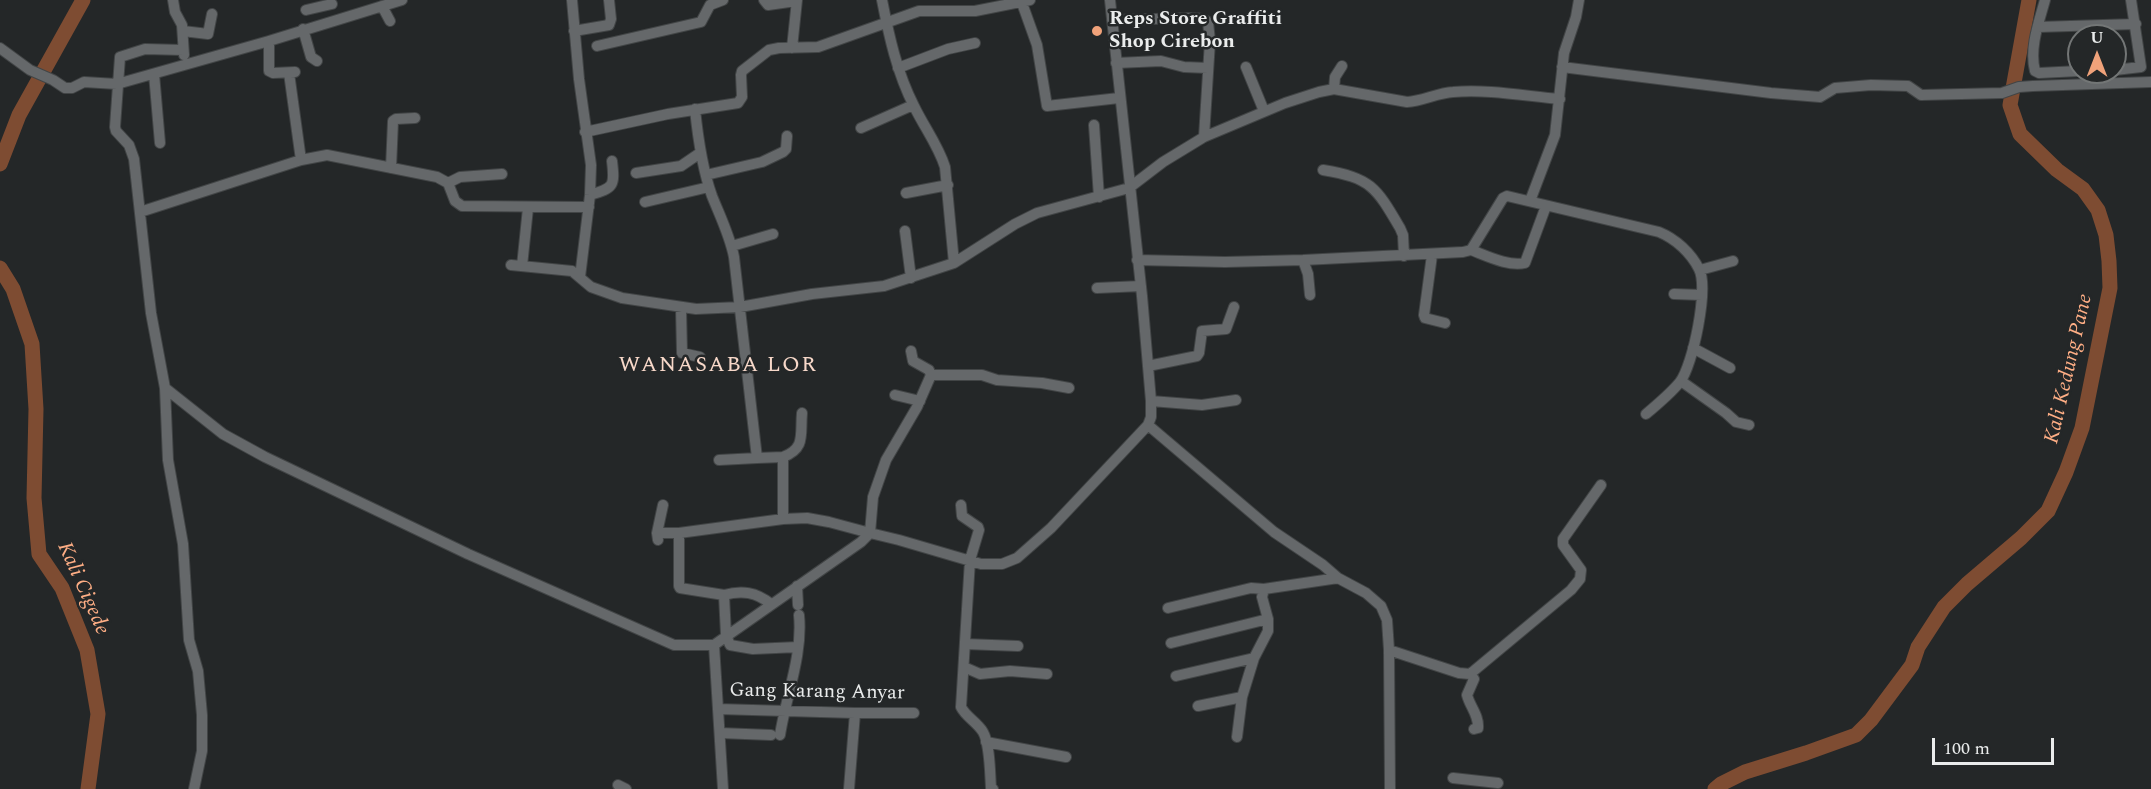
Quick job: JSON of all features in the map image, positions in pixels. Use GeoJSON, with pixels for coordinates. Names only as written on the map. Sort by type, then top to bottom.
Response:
{"type":"FeatureCollection","features":[{"type":"Feature","properties":{"kind":"street"},"geometry":{"type":"LineString","coordinates":[[173,0],[183,31],[186,65]]}},
{"type":"Feature","properties":{"kind":"street"},"geometry":{"type":"LineString","coordinates":[[572,0],[585,132],[591,165],[589,207],[580,277]]}},
{"type":"Feature","properties":{"kind":"street"},"geometry":{"type":"LineString","coordinates":[[574,31],[609,25],[611,19],[609,0]]}},
{"type":"Feature","properties":{"kind":"street"},"geometry":{"type":"LineString","coordinates":[[597,46],[701,21],[710,4],[723,0]]}},
{"type":"Feature","properties":{"kind":"street"},"geometry":{"type":"LineString","coordinates":[[764,0],[768,6],[796,1],[792,48]]}},
{"type":"Feature","properties":{"kind":"street"},"geometry":{"type":"LineString","coordinates":[[882,0],[898,68],[914,105],[941,153],[948,185],[954,263]]}},
{"type":"Feature","properties":{"kind":"street"},"geometry":{"type":"LineString","coordinates":[[663,505],[658,536],[783,519],[814,519],[970,560],[995,564],[1010,562],[1051,528],[1148,425],[1151,417],[1151,401],[1141,286],[1110,0]]}},
{"type":"Feature","properties":{"kind":"street"},"geometry":{"type":"LineString","coordinates":[[1530,201],[1555,135],[1566,44],[1576,17],[1579,0]]}},
{"type":"Feature","properties":{"kind":"street"},"geometry":{"type":"LineString","coordinates":[[2045,0],[2034,54],[2035,71],[2039,73],[2067,72]]}},
{"type":"Feature","properties":{"kind":"street"},"geometry":{"type":"LineString","coordinates":[[2127,69],[2141,67],[2131,0]]}},
{"type":"Feature","properties":{"kind":"street"},"geometry":{"type":"LineString","coordinates":[[0,48],[30,70],[68,89],[84,82],[117,84],[269,41],[396,1]]}},
{"type":"Feature","properties":{"kind":"street"},"geometry":{"type":"LineString","coordinates":[[585,132],[695,109],[738,103],[742,97],[742,72],[770,50],[818,47],[846,39],[919,11],[966,12],[1026,1],[1037,45],[1047,106],[1119,98]]}},
{"type":"Feature","properties":{"kind":"street"},"geometry":{"type":"LineString","coordinates":[[306,10],[331,2],[335,20]]}},
{"type":"Feature","properties":{"kind":"street"},"geometry":{"type":"LineString","coordinates":[[382,6],[390,21]]}},
{"type":"Feature","properties":{"kind":"street"},"geometry":{"type":"LineString","coordinates":[[183,31],[208,34],[212,14]]}},
{"type":"Feature","properties":{"kind":"street"},"geometry":{"type":"LineString","coordinates":[[1112,20],[1185,18],[1206,20],[1209,29],[1204,137]]}},
{"type":"Feature","properties":{"kind":"street"},"geometry":{"type":"LineString","coordinates":[[2038,27],[2136,24]]}},
{"type":"Feature","properties":{"kind":"street"},"geometry":{"type":"LineString","coordinates":[[303,29],[311,57],[317,61]]}},
{"type":"Feature","properties":{"kind":"street"},"geometry":{"type":"LineString","coordinates":[[269,41],[269,71],[273,74],[293,72],[301,160]]}},
{"type":"Feature","properties":{"kind":"street"},"geometry":{"type":"LineString","coordinates":[[898,68],[948,49],[975,43]]}},
{"type":"Feature","properties":{"kind":"street"},"geometry":{"type":"LineString","coordinates":[[183,50],[145,49],[121,56],[115,127],[131,148],[151,313],[165,388],[168,460],[183,544],[189,640],[197,665],[201,708],[201,757],[194,789]]}},
{"type":"Feature","properties":{"kind":"street"},"geometry":{"type":"LineString","coordinates":[[1116,63],[1161,61],[1184,67],[1208,68]]}},
{"type":"Feature","properties":{"kind":"street"},"geometry":{"type":"LineString","coordinates":[[1334,89],[1335,77],[1342,66]]}},
{"type":"Feature","properties":{"kind":"street"},"geometry":{"type":"LineString","coordinates":[[1246,67],[1264,111]]}},
{"type":"Feature","properties":{"kind":"street"},"geometry":{"type":"LineString","coordinates":[[1562,67],[1821,97],[1835,88],[1871,85],[1908,86],[1921,95],[2002,93],[2019,87],[2151,82]]}},
{"type":"Feature","properties":{"kind":"street"},"geometry":{"type":"LineString","coordinates":[[154,74],[160,143]]}},
{"type":"Feature","properties":{"kind":"street"},"geometry":{"type":"LineString","coordinates":[[528,208],[516,265],[569,271],[591,286],[622,298],[681,308],[740,307],[812,294],[884,286],[954,263],[1015,224],[1037,213],[1129,188],[1163,162],[1204,137],[1264,111],[1319,92],[1334,89],[1407,102],[1440,93],[1459,91],[1560,99]]}},
{"type":"Feature","properties":{"kind":"street"},"geometry":{"type":"LineString","coordinates":[[861,128],[914,105]]}},
{"type":"Feature","properties":{"kind":"street"},"geometry":{"type":"LineString","coordinates":[[695,109],[700,153],[709,187],[732,246],[756,458]]}},
{"type":"Feature","properties":{"kind":"street"},"geometry":{"type":"LineString","coordinates":[[391,168],[393,120],[414,118]]}},
{"type":"Feature","properties":{"kind":"street"},"geometry":{"type":"LineString","coordinates":[[1094,124],[1099,197]]}},
{"type":"Feature","properties":{"kind":"street"},"geometry":{"type":"LineString","coordinates":[[706,175],[770,159],[786,148],[787,136]]}},
{"type":"Feature","properties":{"kind":"street"},"geometry":{"type":"LineString","coordinates":[[636,173],[681,166],[700,153]]}},
{"type":"Feature","properties":{"kind":"street"},"geometry":{"type":"LineString","coordinates":[[140,212],[301,160],[327,155],[436,177],[448,183],[459,205],[528,208],[589,207]]}},
{"type":"Feature","properties":{"kind":"street"},"geometry":{"type":"LineString","coordinates":[[590,195],[607,190],[612,186],[614,177],[612,161]]}},
{"type":"Feature","properties":{"kind":"street"},"geometry":{"type":"LineString","coordinates":[[1323,170],[1349,174],[1369,183],[1400,228],[1403,235],[1404,256]]}},
{"type":"Feature","properties":{"kind":"street"},"geometry":{"type":"LineString","coordinates":[[448,183],[460,177],[502,174]]}},
{"type":"Feature","properties":{"kind":"street"},"geometry":{"type":"LineString","coordinates":[[906,194],[948,185]]}},
{"type":"Feature","properties":{"kind":"street"},"geometry":{"type":"LineString","coordinates":[[645,202],[709,187]]}},
{"type":"Feature","properties":{"kind":"street"},"geometry":{"type":"LineString","coordinates":[[1471,250],[1503,198],[1515,197],[1640,226],[1677,241],[1700,270],[1702,295],[1693,348],[1681,381],[1646,414]]}},
{"type":"Feature","properties":{"kind":"street"},"geometry":{"type":"LineString","coordinates":[[1137,260],[1225,262],[1303,260],[1353,256],[1367,258],[1432,255],[1471,250],[1520,265],[1525,263],[1546,206]]}},
{"type":"Feature","properties":{"kind":"street"},"geometry":{"type":"LineString","coordinates":[[905,231],[911,278]]}},
{"type":"Feature","properties":{"kind":"street"},"geometry":{"type":"LineString","coordinates":[[732,246],[773,234]]}},
{"type":"Feature","properties":{"kind":"street"},"geometry":{"type":"LineString","coordinates":[[1432,255],[1424,315],[1425,318],[1446,323]]}},
{"type":"Feature","properties":{"kind":"street"},"geometry":{"type":"LineString","coordinates":[[1303,260],[1308,274],[1310,295]]}},
{"type":"Feature","properties":{"kind":"street"},"geometry":{"type":"LineString","coordinates":[[1700,270],[1733,261]]}},
{"type":"Feature","properties":{"kind":"street"},"geometry":{"type":"LineString","coordinates":[[1097,288],[1141,286]]}},
{"type":"Feature","properties":{"kind":"street"},"geometry":{"type":"LineString","coordinates":[[1674,294],[1702,295]]}},
{"type":"Feature","properties":{"kind":"street"},"geometry":{"type":"LineString","coordinates":[[1148,366],[1197,356],[1200,353],[1202,331],[1226,329],[1234,307]]}},
{"type":"Feature","properties":{"kind":"street"},"geometry":{"type":"LineString","coordinates":[[681,308],[682,353],[700,357]]}},
{"type":"Feature","properties":{"kind":"street"},"geometry":{"type":"LineString","coordinates":[[1693,348],[1730,368]]}},
{"type":"Feature","properties":{"kind":"street"},"geometry":{"type":"LineString","coordinates":[[165,388],[223,434],[265,457],[468,554],[674,645],[714,645],[861,542],[870,533],[873,497],[886,460],[920,401],[931,375],[929,370],[913,361],[911,351]]}},
{"type":"Feature","properties":{"kind":"street"},"geometry":{"type":"LineString","coordinates":[[931,375],[982,375],[998,380],[1069,388]]}},
{"type":"Feature","properties":{"kind":"street"},"geometry":{"type":"LineString","coordinates":[[1681,381],[1726,412],[1736,422],[1749,425]]}},
{"type":"Feature","properties":{"kind":"street"},"geometry":{"type":"LineString","coordinates":[[895,395],[920,401]]}},
{"type":"Feature","properties":{"kind":"street"},"geometry":{"type":"LineString","coordinates":[[1151,401],[1202,405],[1236,400]]}},
{"type":"Feature","properties":{"kind":"street"},"geometry":{"type":"LineString","coordinates":[[719,460],[783,456],[794,452],[799,446],[802,412]]}},
{"type":"Feature","properties":{"kind":"street"},"geometry":{"type":"LineString","coordinates":[[1148,425],[1274,532],[1366,593],[1381,606],[1387,620],[1389,650],[1390,789]]}},
{"type":"Feature","properties":{"kind":"street"},"geometry":{"type":"LineString","coordinates":[[783,456],[783,519]]}},
{"type":"Feature","properties":{"kind":"street"},"geometry":{"type":"LineString","coordinates":[[1389,650],[1459,674],[1470,674],[1571,590],[1580,579],[1581,570],[1563,545],[1563,539],[1601,485]]}},
{"type":"Feature","properties":{"kind":"street"},"geometry":{"type":"LineString","coordinates":[[961,505],[962,516],[978,526],[979,530],[970,560],[961,707],[980,727],[986,742],[992,789]]}},
{"type":"Feature","properties":{"kind":"street"},"geometry":{"type":"LineString","coordinates":[[679,533],[678,585],[680,588],[724,595],[732,593],[760,595],[771,604]]}},
{"type":"Feature","properties":{"kind":"street"},"geometry":{"type":"LineString","coordinates":[[1168,608],[1251,588],[1264,590],[1331,571]]}},
{"type":"Feature","properties":{"kind":"street"},"geometry":{"type":"LineString","coordinates":[[720,733],[776,735],[787,711],[801,630],[797,586]]}},
{"type":"Feature","properties":{"kind":"street"},"geometry":{"type":"LineString","coordinates":[[1237,736],[1242,697],[1254,658],[1268,631],[1268,620],[1262,597],[1264,590]]}},
{"type":"Feature","properties":{"kind":"street"},"geometry":{"type":"LineString","coordinates":[[724,595],[726,635],[730,645],[753,649],[798,647]]}},
{"type":"Feature","properties":{"kind":"street"},"geometry":{"type":"LineString","coordinates":[[1171,643],[1268,620]]}},
{"type":"Feature","properties":{"kind":"street"},"geometry":{"type":"LineString","coordinates":[[965,644],[1018,646]]}},
{"type":"Feature","properties":{"kind":"street"},"geometry":{"type":"LineString","coordinates":[[714,645],[723,789]]}},
{"type":"Feature","properties":{"kind":"street"},"geometry":{"type":"LineString","coordinates":[[1176,676],[1254,658]]}},
{"type":"Feature","properties":{"kind":"street"},"geometry":{"type":"LineString","coordinates":[[964,667],[980,674],[1010,671],[1047,674]]}},
{"type":"Feature","properties":{"kind":"street"},"geometry":{"type":"LineString","coordinates":[[1470,674],[1474,679],[1468,691],[1468,698],[1477,714],[1479,724],[1478,728],[1474,729]]}},
{"type":"Feature","properties":{"kind":"street"},"geometry":{"type":"LineString","coordinates":[[1198,706],[1242,697]]}},
{"type":"Feature","properties":{"kind":"street","name":"Gang Karang Anyar"},"geometry":{"type":"LineString","coordinates":[[718,709],[914,713]]}},
{"type":"Feature","properties":{"kind":"street"},"geometry":{"type":"LineString","coordinates":[[849,789],[855,713]]}},
{"type":"Feature","properties":{"kind":"street"},"geometry":{"type":"LineString","coordinates":[[986,742],[1066,757]]}},
{"type":"Feature","properties":{"kind":"street"},"geometry":{"type":"LineString","coordinates":[[1453,778],[1491,785]]}},
{"type":"Feature","properties":{"kind":"waterway","name":"Kali Cigede"},"geometry":{"type":"LineString","coordinates":[[0,164],[19,115],[83,0]]}},
{"type":"Feature","properties":{"kind":"waterway","name":"Kali Kedung Pane"},"geometry":{"type":"LineString","coordinates":[[1715,789],[1745,772],[1856,735],[1871,720],[1912,665],[1918,647],[1944,607],[2048,511],[2066,472],[2082,428],[2110,288],[2109,261],[2106,235],[2098,210],[2083,189],[2057,170],[2020,134],[2010,105],[2029,0]]}},
{"type":"Feature","properties":{"kind":"waterway","name":"Kali Cigede"},"geometry":{"type":"LineString","coordinates":[[0,268],[13,289],[32,344],[36,409],[34,498],[39,554],[62,588],[87,650],[98,714],[88,789]]}},
{"type":"Feature","properties":{"kind":"place","name":"Reps Store Graffiti Shop Cirebon"},"geometry":{"type":"Point","coordinates":[1097,31]}},
{"type":"Feature","properties":{"kind":"district","name":"WANASABA LOR"},"geometry":{"type":"Point","coordinates":[718,367]}}]}
